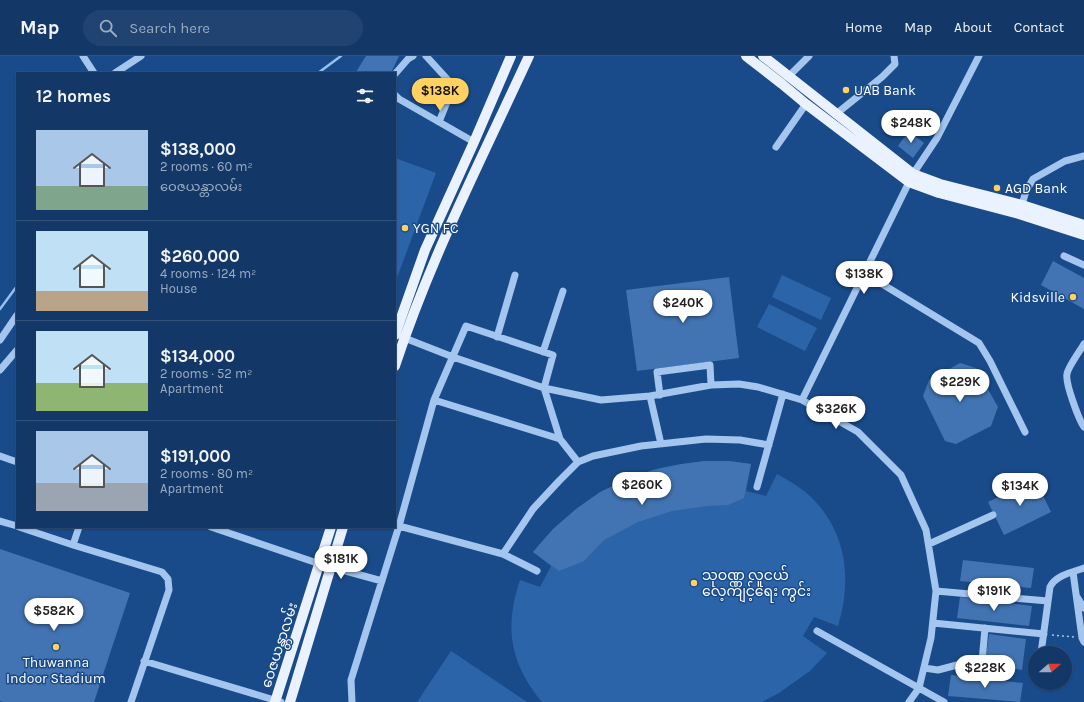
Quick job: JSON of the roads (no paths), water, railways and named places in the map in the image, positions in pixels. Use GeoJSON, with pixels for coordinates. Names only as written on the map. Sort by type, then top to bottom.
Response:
{"type":"FeatureCollection","features":[{"type":"Feature","properties":{"kind":"main road"},"geometry":{"type":"LineString","coordinates":[[396,356],[398,336],[425,250],[511,56]]}},
{"type":"Feature","properties":{"kind":"main road"},"geometry":{"type":"LineString","coordinates":[[398,336],[529,56]]}},
{"type":"Feature","properties":{"kind":"main road"},"geometry":{"type":"LineString","coordinates":[[746,56],[806,104],[879,153],[911,178],[939,193],[1084,225]]}},
{"type":"Feature","properties":{"kind":"main road"},"geometry":{"type":"LineString","coordinates":[[763,56],[836,114],[879,153]]}},
{"type":"Feature","properties":{"kind":"main road"},"geometry":{"type":"LineString","coordinates":[[806,104],[812,95]]}},
{"type":"Feature","properties":{"kind":"main road"},"geometry":{"type":"LineString","coordinates":[[1020,210],[1084,235]]}},
{"type":"Feature","properties":{"kind":"main road","name":"ဝေဇယန္တာလမ်း"},"geometry":{"type":"LineString","coordinates":[[277,701],[331,528]]}},
{"type":"Feature","properties":{"kind":"main road","name":"ဝေဇယန္တာလမ်း"},"geometry":{"type":"LineString","coordinates":[[290,702],[343,528]]}},
{"type":"Feature","properties":{"kind":"street"},"geometry":{"type":"LineString","coordinates":[[83,56],[93,72]]}},
{"type":"Feature","properties":{"kind":"street"},"geometry":{"type":"LineString","coordinates":[[117,72],[141,56]]}},
{"type":"Feature","properties":{"kind":"street"},"geometry":{"type":"LineString","coordinates":[[396,73],[408,59],[413,56]]}},
{"type":"Feature","properties":{"kind":"street"},"geometry":{"type":"LineString","coordinates":[[426,56],[448,80],[450,87],[447,102],[439,122]]}},
{"type":"Feature","properties":{"kind":"street"},"geometry":{"type":"LineString","coordinates":[[789,76],[809,56]]}},
{"type":"Feature","properties":{"kind":"street"},"geometry":{"type":"LineString","coordinates":[[836,114],[882,77],[895,64],[894,56]]}},
{"type":"Feature","properties":{"kind":"street"},"geometry":{"type":"LineString","coordinates":[[802,400],[911,178],[937,138],[979,56]]}},
{"type":"Feature","properties":{"kind":"street"},"geometry":{"type":"LineString","coordinates":[[396,96],[474,142]]}},
{"type":"Feature","properties":{"kind":"street"},"geometry":{"type":"LineString","coordinates":[[776,147],[806,104]]}},
{"type":"Feature","properties":{"kind":"street"},"geometry":{"type":"LineString","coordinates":[[1020,210],[1026,191],[1034,180],[1065,161],[1084,156]]}},
{"type":"Feature","properties":{"kind":"street"},"geometry":{"type":"LineString","coordinates":[[1064,256],[1084,265]]}},
{"type":"Feature","properties":{"kind":"street"},"geometry":{"type":"LineString","coordinates":[[864,273],[979,343],[990,361],[1025,432]]}},
{"type":"Feature","properties":{"kind":"street"},"geometry":{"type":"LineString","coordinates":[[497,337],[515,275]]}},
{"type":"Feature","properties":{"kind":"street"},"geometry":{"type":"LineString","coordinates":[[543,352],[562,291]]}},
{"type":"Feature","properties":{"kind":"street"},"geometry":{"type":"LineString","coordinates":[[0,340],[16,316]]}},
{"type":"Feature","properties":{"kind":"street"},"geometry":{"type":"LineString","coordinates":[[352,702],[351,680],[400,526],[434,400],[466,326],[553,355],[544,388],[560,439],[578,462]]}},
{"type":"Feature","properties":{"kind":"street"},"geometry":{"type":"LineString","coordinates":[[398,336],[453,357],[544,388],[601,400],[650,396],[711,385],[739,384],[758,387],[802,400],[858,432],[901,475],[926,530],[936,591],[933,623],[931,638],[919,688],[909,702]]}},
{"type":"Feature","properties":{"kind":"street"},"geometry":{"type":"LineString","coordinates":[[1084,344],[1066,374],[1067,383],[1079,419],[1084,427]]}},
{"type":"Feature","properties":{"kind":"street"},"geometry":{"type":"LineString","coordinates":[[0,370],[16,351]]}},
{"type":"Feature","properties":{"kind":"street"},"geometry":{"type":"LineString","coordinates":[[660,394],[657,372],[710,365],[711,385]]}},
{"type":"Feature","properties":{"kind":"street"},"geometry":{"type":"LineString","coordinates":[[757,487],[783,394]]}},
{"type":"Feature","properties":{"kind":"street"},"geometry":{"type":"LineString","coordinates":[[650,396],[661,444]]}},
{"type":"Feature","properties":{"kind":"street"},"geometry":{"type":"LineString","coordinates":[[434,400],[560,439]]}},
{"type":"Feature","properties":{"kind":"street"},"geometry":{"type":"LineString","coordinates":[[503,554],[533,509],[578,462],[593,456],[641,446],[706,439],[740,440],[769,445]]}},
{"type":"Feature","properties":{"kind":"street"},"geometry":{"type":"LineString","coordinates":[[0,456],[16,462]]}},
{"type":"Feature","properties":{"kind":"street"},"geometry":{"type":"LineString","coordinates":[[928,544],[993,515]]}},
{"type":"Feature","properties":{"kind":"street"},"geometry":{"type":"LineString","coordinates":[[0,521],[16,526]]}},
{"type":"Feature","properties":{"kind":"street"},"geometry":{"type":"LineString","coordinates":[[400,526],[503,554],[537,571]]}},
{"type":"Feature","properties":{"kind":"street"},"geometry":{"type":"LineString","coordinates":[[21,528],[162,572],[168,579],[169,590],[131,702]]}},
{"type":"Feature","properties":{"kind":"street"},"geometry":{"type":"LineString","coordinates":[[73,545],[80,528]]}},
{"type":"Feature","properties":{"kind":"street"},"geometry":{"type":"LineString","coordinates":[[214,528],[320,564],[382,581]]}},
{"type":"Feature","properties":{"kind":"street"},"geometry":{"type":"LineString","coordinates":[[1042,646],[1050,587],[1052,583],[1058,578],[1084,568]]}},
{"type":"Feature","properties":{"kind":"street"},"geometry":{"type":"LineString","coordinates":[[1073,572],[1083,640]]}},
{"type":"Feature","properties":{"kind":"street"},"geometry":{"type":"LineString","coordinates":[[936,591],[1048,601]]}},
{"type":"Feature","properties":{"kind":"street"},"geometry":{"type":"LineString","coordinates":[[1076,595],[1084,608]]}},
{"type":"Feature","properties":{"kind":"street"},"geometry":{"type":"LineString","coordinates":[[933,623],[1044,634]]}},
{"type":"Feature","properties":{"kind":"street"},"geometry":{"type":"LineString","coordinates":[[924,668],[938,670],[957,665],[980,665],[982,662],[985,628]]}},
{"type":"Feature","properties":{"kind":"street"},"geometry":{"type":"LineString","coordinates":[[817,630],[944,702]]}},
{"type":"Feature","properties":{"kind":"street"},"geometry":{"type":"LineString","coordinates":[[144,661],[277,701]]}},
{"type":"Feature","properties":{"kind":"waterway"},"geometry":{"type":"LineString","coordinates":[[319,72],[341,56]]}},
{"type":"Feature","properties":{"kind":"waterway"},"geometry":{"type":"LineString","coordinates":[[0,309],[16,287]]}},
{"type":"Feature","properties":{"kind":"place","name":"UAB Bank"},"geometry":{"type":"Point","coordinates":[846,90]}},
{"type":"Feature","properties":{"kind":"place","name":"AGD Bank"},"geometry":{"type":"Point","coordinates":[997,188]}},
{"type":"Feature","properties":{"kind":"place","name":"YGN FC"},"geometry":{"type":"Point","coordinates":[405,228]}},
{"type":"Feature","properties":{"kind":"place","name":"Kidsville"},"geometry":{"type":"Point","coordinates":[1073,297]}},
{"type":"Feature","properties":{"kind":"place","name":"သုဝဏ္ဏ လူငယ် လေ့ကျင့်ရေး ကွင်း"},"geometry":{"type":"Point","coordinates":[694,583]}},
{"type":"Feature","properties":{"kind":"place","name":"Thuwanna Indoor Stadium"},"geometry":{"type":"Point","coordinates":[56,647]}}]}
